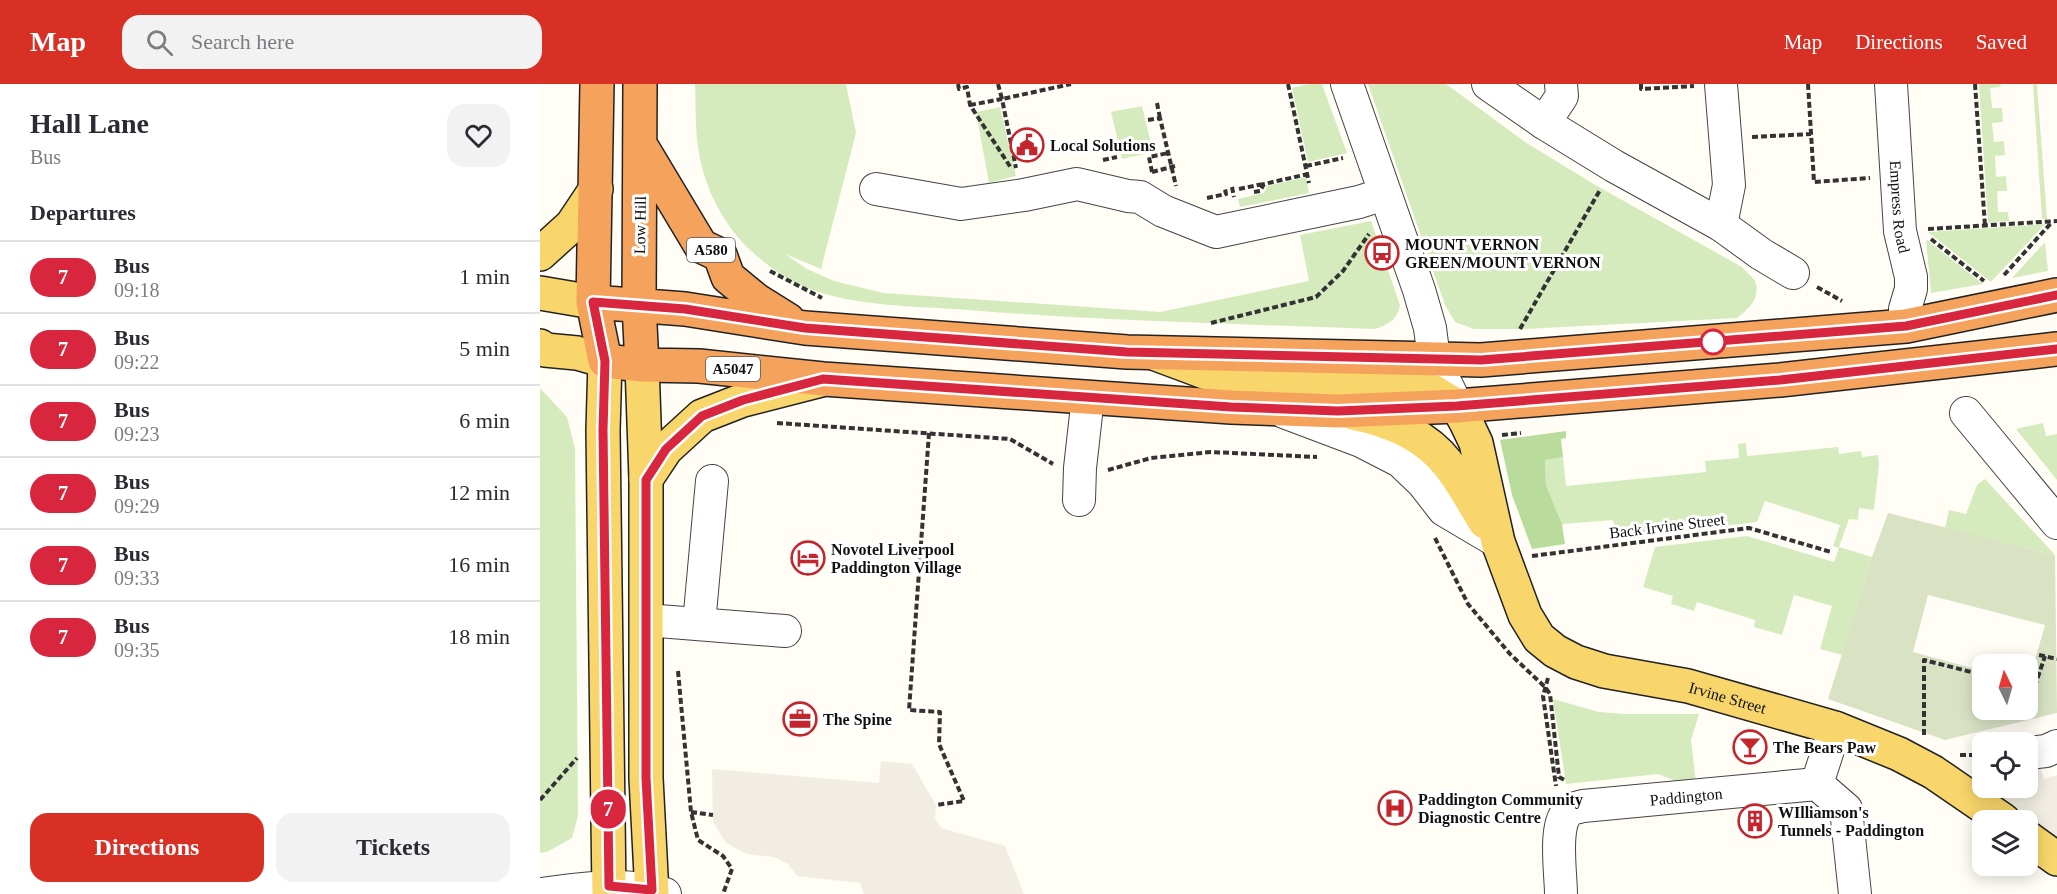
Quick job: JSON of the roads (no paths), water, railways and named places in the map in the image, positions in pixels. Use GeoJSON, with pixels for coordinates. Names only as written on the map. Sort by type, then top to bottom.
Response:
{"type":"FeatureCollection","features":[{"type":"Feature","properties":{"kind":"highway"},"geometry":{"type":"LineString","coordinates":[[597,84],[593,302],[605,361]]}},
{"type":"Feature","properties":{"kind":"highway","name":"Low Hill"},"geometry":{"type":"LineString","coordinates":[[640,84],[639,305],[642,365]]}},
{"type":"Feature","properties":{"kind":"highway","name":"A580"},"geometry":{"type":"LineString","coordinates":[[641,146],[702,246],[720,255],[728,277],[781,317],[805,328]]}},
{"type":"Feature","properties":{"kind":"highway"},"geometry":{"type":"LineString","coordinates":[[593,302],[685,309],[805,328],[1127,352],[1481,360],[1906,326],[2057,295]]}},
{"type":"Feature","properties":{"kind":"highway","name":"A5047"},"geometry":{"type":"LineString","coordinates":[[605,361],[642,365],[699,366],[823,379],[1338,411],[1457,406],[1780,380],[2057,349]]}},
{"type":"Feature","properties":{"kind":"main road"},"geometry":{"type":"LineString","coordinates":[[540,254],[572,225],[596,189]]}},
{"type":"Feature","properties":{"kind":"main road"},"geometry":{"type":"LineString","coordinates":[[540,293],[593,302]]}},
{"type":"Feature","properties":{"kind":"main road","name":"A5047"},"geometry":{"type":"LineString","coordinates":[[540,346],[545,350],[577,353],[605,361]]}},
{"type":"Feature","properties":{"kind":"main road"},"geometry":{"type":"LineString","coordinates":[[1151,352],[1215,376],[1411,386],[1434,392],[1457,406],[1476,443],[1501,552]]}},
{"type":"Feature","properties":{"kind":"main road"},"geometry":{"type":"LineString","coordinates":[[605,361],[603,430],[609,890]]}},
{"type":"Feature","properties":{"kind":"main road"},"geometry":{"type":"LineString","coordinates":[[642,365],[646,480],[646,778],[656,893]]}},
{"type":"Feature","properties":{"kind":"main road"},"geometry":{"type":"LineString","coordinates":[[646,480],[666,449],[702,416],[743,400],[823,379]]}},
{"type":"Feature","properties":{"kind":"main road"},"geometry":{"type":"LineString","coordinates":[[1338,411],[1389,422],[1439,453],[1501,552]]}},
{"type":"Feature","properties":{"kind":"main road","name":"Irvine Street"},"geometry":{"type":"LineString","coordinates":[[1501,552],[1525,615],[1539,638],[1555,651],[1576,662],[1604,671],[1688,686],[1835,728],[1899,754],[1933,772],[1988,810]]}},
{"type":"Feature","properties":{"kind":"main road"},"geometry":{"type":"LineString","coordinates":[[2038,846],[2057,861]]}},
{"type":"Feature","properties":{"kind":"street"},"geometry":{"type":"LineString","coordinates":[[1347,84],[1419,290],[1430,328],[1434,359],[1457,406]]}},
{"type":"Feature","properties":{"kind":"street"},"geometry":{"type":"LineString","coordinates":[[1488,84],[1544,123],[1614,166],[1721,225],[1761,254],[1793,273]]}},
{"type":"Feature","properties":{"kind":"street"},"geometry":{"type":"LineString","coordinates":[[1544,123],[1562,96],[1561,84]]}},
{"type":"Feature","properties":{"kind":"street"},"geometry":{"type":"LineString","coordinates":[[1721,84],[1729,185],[1721,225]]}},
{"type":"Feature","properties":{"kind":"street","name":"Empress Road"},"geometry":{"type":"LineString","coordinates":[[1891,84],[1897,176],[1910,230],[1903,247],[1910,265],[1911,277],[1911,289],[1905,309],[1906,326]]}},
{"type":"Feature","properties":{"kind":"street"},"geometry":{"type":"LineString","coordinates":[[876,189],[961,204],[1024,195],[1077,183],[1140,197],[1163,211],[1216,232],[1385,196]]}},
{"type":"Feature","properties":{"kind":"street"},"geometry":{"type":"LineString","coordinates":[[1079,500],[1088,397]]}},
{"type":"Feature","properties":{"kind":"street"},"geometry":{"type":"LineString","coordinates":[[1277,409],[1361,441],[1400,461],[1423,483],[1444,510],[1501,552]]}},
{"type":"Feature","properties":{"kind":"street"},"geometry":{"type":"LineString","coordinates":[[1966,413],[2057,523]]}},
{"type":"Feature","properties":{"kind":"street"},"geometry":{"type":"LineString","coordinates":[[699,624],[712,482]]}},
{"type":"Feature","properties":{"kind":"street"},"geometry":{"type":"LineString","coordinates":[[646,620],[785,631]]}},
{"type":"Feature","properties":{"kind":"street"},"geometry":{"type":"LineString","coordinates":[[1835,728],[1816,784],[1846,809],[1855,894]]}},
{"type":"Feature","properties":{"kind":"street"},"geometry":{"type":"LineString","coordinates":[[2038,752],[2046,752],[2057,746]]}},
{"type":"Feature","properties":{"kind":"street","name":"Paddington"},"geometry":{"type":"LineString","coordinates":[[1561,894],[1560,844],[1572,814],[1816,784]]}},
{"type":"Feature","properties":{"kind":"street"},"geometry":{"type":"LineString","coordinates":[[540,894],[609,890],[656,893]]}},
{"type":"Feature","properties":{"kind":"place","name":"Local Solutions"},"geometry":{"type":"Point","coordinates":[1027,145]}},
{"type":"Feature","properties":{"kind":"place","name":"MOUNT VERNON GREEN/MOUNT VERNON"},"geometry":{"type":"Point","coordinates":[1382,253]}},
{"type":"Feature","properties":{"kind":"place","name":"Novotel Liverpool Paddington Village"},"geometry":{"type":"Point","coordinates":[808,558]}},
{"type":"Feature","properties":{"kind":"place","name":"The Spine"},"geometry":{"type":"Point","coordinates":[800,719]}},
{"type":"Feature","properties":{"kind":"place","name":"The Bears Paw"},"geometry":{"type":"Point","coordinates":[1750,747]}},
{"type":"Feature","properties":{"kind":"place","name":"Paddington Community Diagnostic Centre"},"geometry":{"type":"Point","coordinates":[1395,808]}},
{"type":"Feature","properties":{"kind":"place","name":"WIlliamson's Tunnels - Paddington"},"geometry":{"type":"Point","coordinates":[1755,821]}}]}
